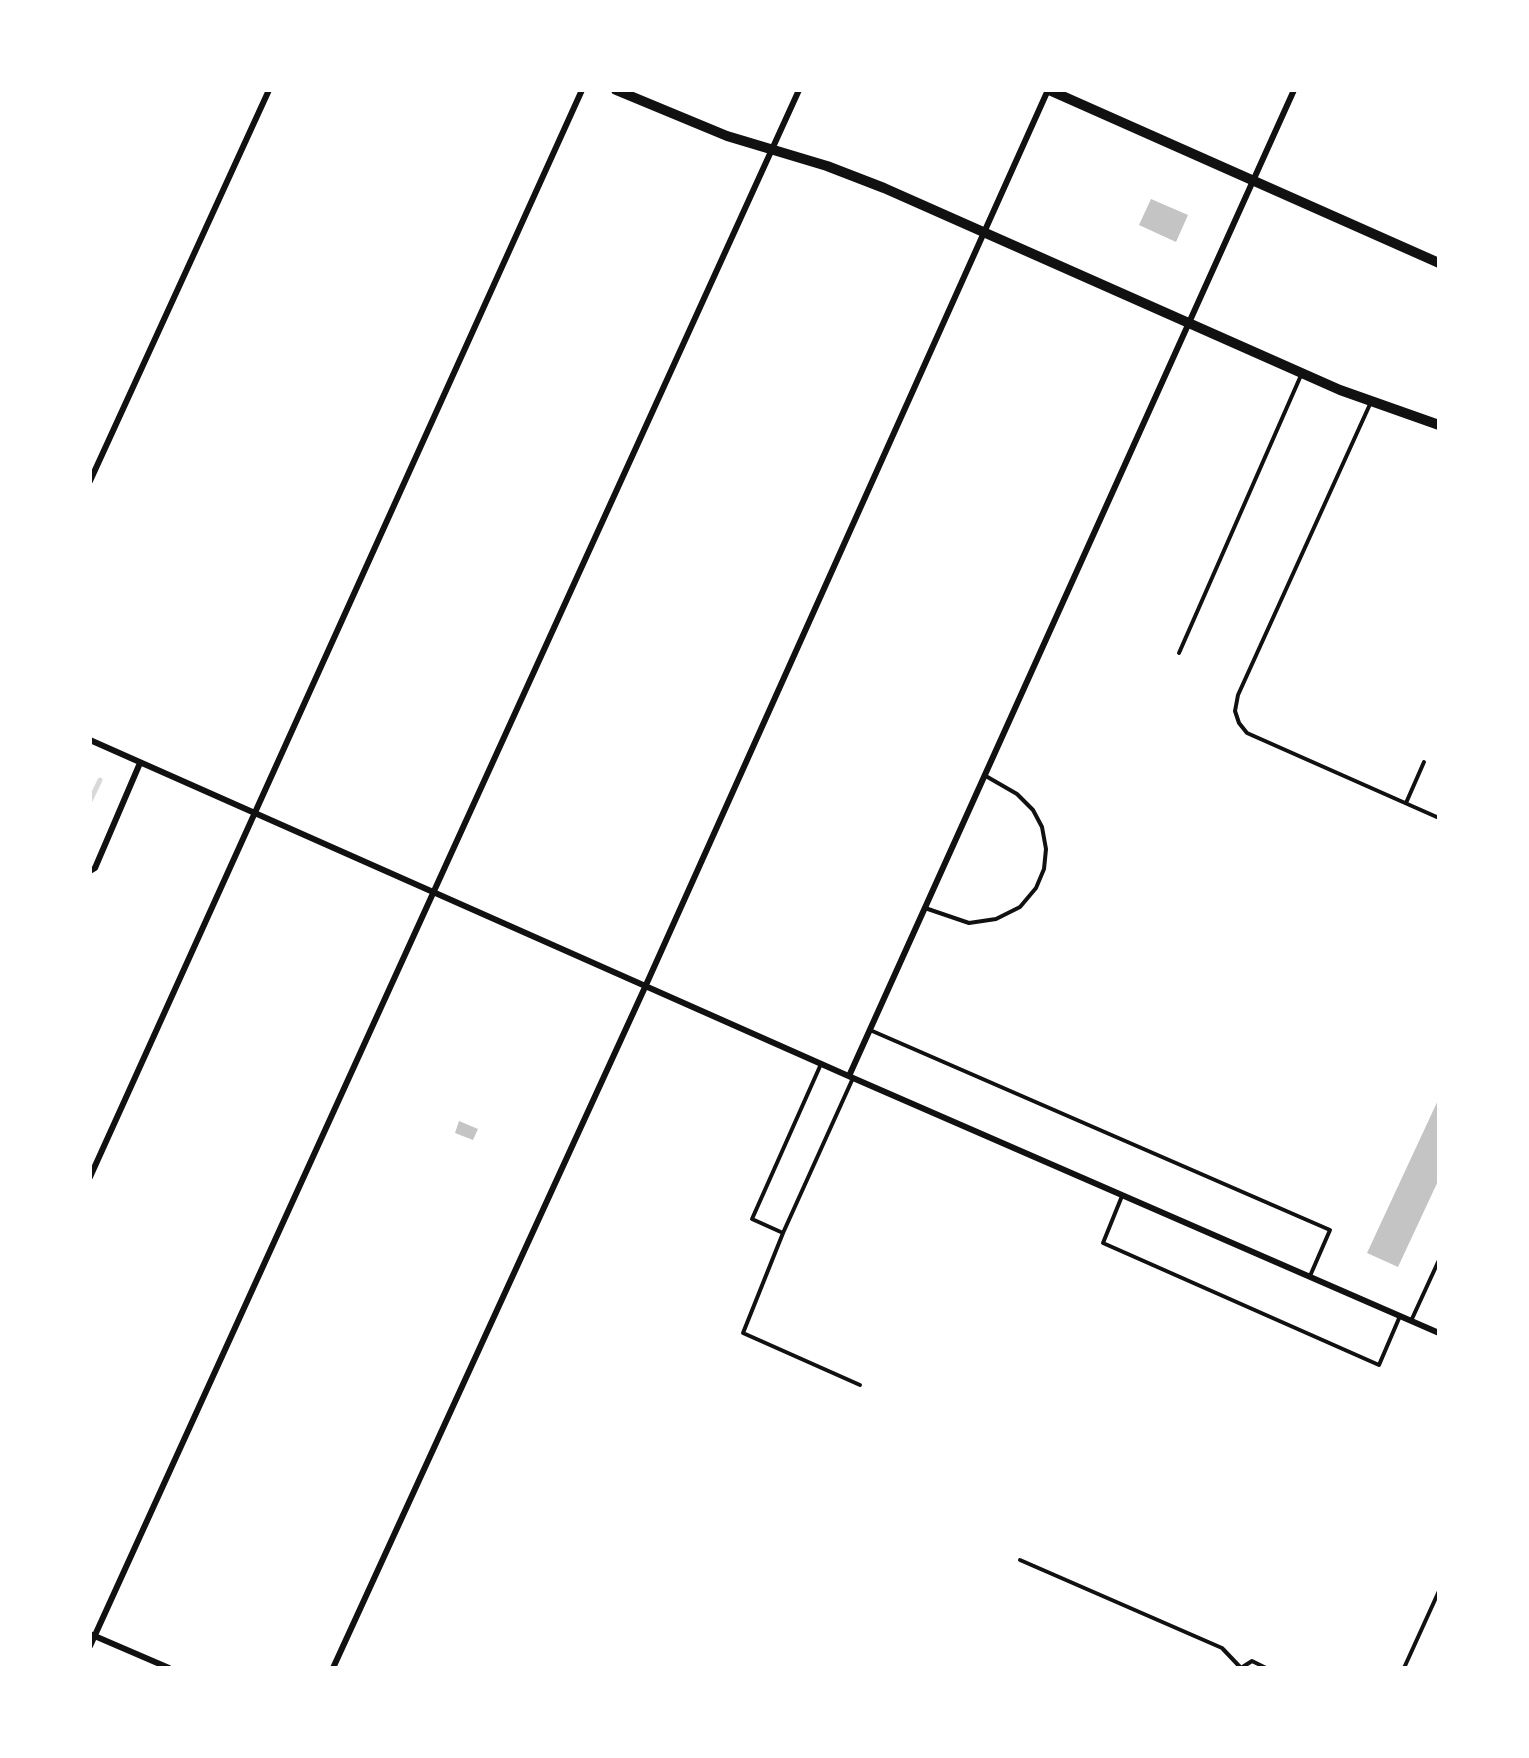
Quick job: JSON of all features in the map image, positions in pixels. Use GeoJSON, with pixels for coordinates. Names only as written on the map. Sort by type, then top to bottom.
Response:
{"type":"FeatureCollection","features":[{"type":"Feature","properties":{"kind":"street"},"geometry":{"type":"LineString","coordinates":[[90,481],[269,90]]}},
{"type":"Feature","properties":{"kind":"street"},"geometry":{"type":"LineString","coordinates":[[90,1177],[582,90]]}},
{"type":"Feature","properties":{"kind":"street"},"geometry":{"type":"LineString","coordinates":[[616,90],[710,130],[855,176],[1302,373],[1439,425]]}},
{"type":"Feature","properties":{"kind":"street"},"geometry":{"type":"LineString","coordinates":[[90,1646],[92,1635],[799,90]]}},
{"type":"Feature","properties":{"kind":"street"},"geometry":{"type":"LineString","coordinates":[[333,1668],[646,985],[1048,90],[1439,262]]}},
{"type":"Feature","properties":{"kind":"street"},"geometry":{"type":"LineString","coordinates":[[851,1077],[984,775],[1294,90]]}},
{"type":"Feature","properties":{"kind":"street"},"geometry":{"type":"LineString","coordinates":[[90,740],[821,1064],[1439,1333]]}},
{"type":"Feature","properties":{"kind":"street"},"geometry":{"type":"LineString","coordinates":[[90,872],[95,868],[140,763]]}},
{"type":"Feature","properties":{"kind":"street"},"geometry":{"type":"LineString","coordinates":[[92,1635],[169,1668]]}},
{"type":"Feature","properties":{"kind":"lane"},"geometry":{"type":"LineString","coordinates":[[1179,653],[1302,373]]}},
{"type":"Feature","properties":{"kind":"lane"},"geometry":{"type":"LineString","coordinates":[[1371,401],[1238,695],[1235,711],[1239,723],[1247,733],[1439,818]]}},
{"type":"Feature","properties":{"kind":"lane"},"geometry":{"type":"LineString","coordinates":[[1406,803],[1424,762]]}},
{"type":"Feature","properties":{"kind":"lane"},"geometry":{"type":"LineString","coordinates":[[925,908],[969,923],[996,919],[1020,907],[1036,888],[1044,868],[1046,849],[1042,827],[1033,810],[1017,794],[984,775]]}},
{"type":"Feature","properties":{"kind":"lane"},"geometry":{"type":"LineString","coordinates":[[870,1030],[1330,1230],[1310,1276]]}},
{"type":"Feature","properties":{"kind":"lane"},"geometry":{"type":"LineString","coordinates":[[783,1233],[752,1219],[821,1064]]}},
{"type":"Feature","properties":{"kind":"lane"},"geometry":{"type":"LineString","coordinates":[[851,1077],[783,1233],[743,1333],[860,1385]]}},
{"type":"Feature","properties":{"kind":"lane"},"geometry":{"type":"LineString","coordinates":[[1123,1195],[1103,1243],[1379,1365],[1400,1315]]}},
{"type":"Feature","properties":{"kind":"lane"},"geometry":{"type":"LineString","coordinates":[[1411,1321],[1439,1260]]}},
{"type":"Feature","properties":{"kind":"lane"},"geometry":{"type":"LineString","coordinates":[[1020,1560],[1222,1648],[1241,1668],[1252,1661],[1266,1668]]}},
{"type":"Feature","properties":{"kind":"lane"},"geometry":{"type":"LineString","coordinates":[[1404,1668],[1439,1591]]}},
{"type":"Feature","properties":{"kind":"lane"},"geometry":{"type":"LineString","coordinates":[[1232,1668],[1234,1661]]}},
{"type":"Feature","properties":{"kind":"building"},"geometry":{"type":"Polygon","coordinates":[[[1151,199],[1188,215],[1176,242],[1139,225],[1151,199]]]}},
{"type":"Feature","properties":{"kind":"building"},"geometry":{"type":"Polygon","coordinates":[[[1439,1098],[1439,1179],[1398,1267],[1367,1253],[1439,1098]]]}},
{"type":"Feature","properties":{"kind":"building"},"geometry":{"type":"Polygon","coordinates":[[[459,1121],[478,1129],[473,1140],[455,1133],[459,1121]]]}},
{"type":"Feature","properties":{"kind":"waterway"},"geometry":{"type":"LineString","coordinates":[[90,801],[100,780]]}}]}
